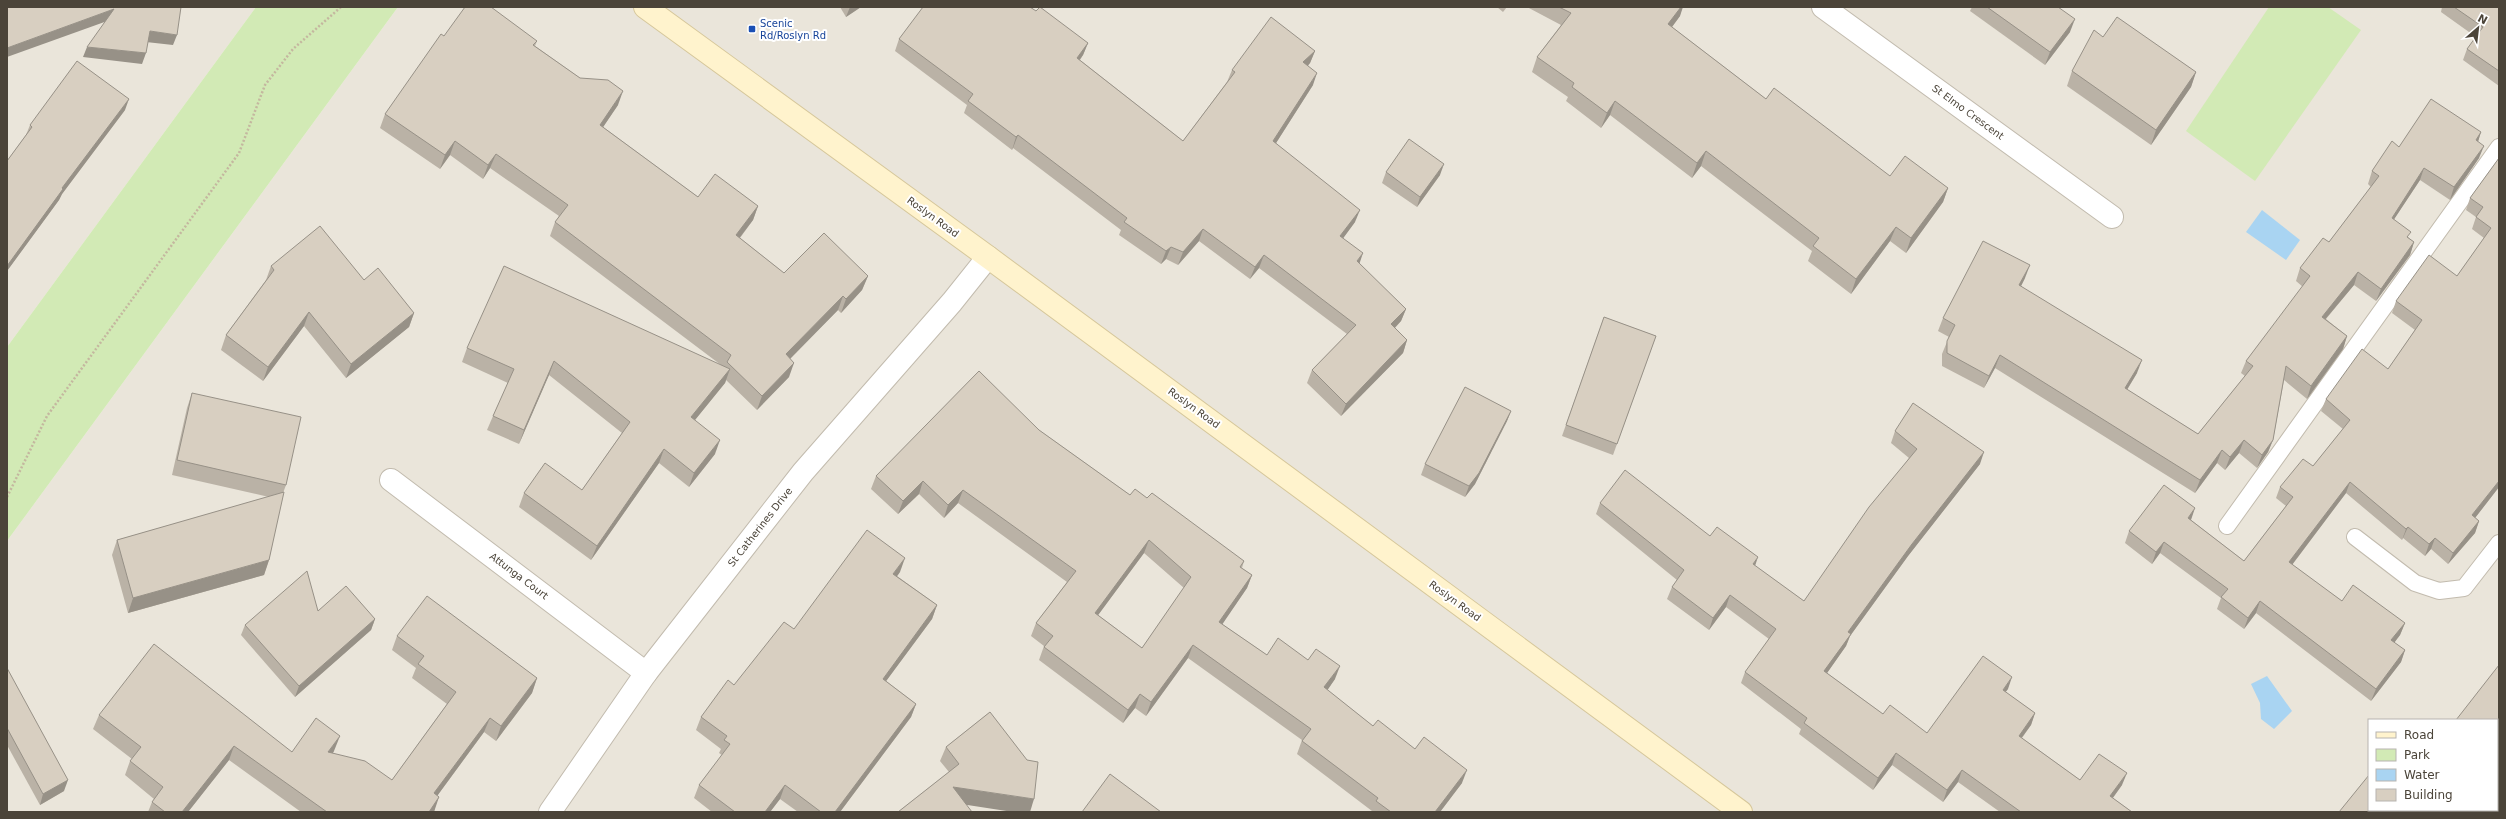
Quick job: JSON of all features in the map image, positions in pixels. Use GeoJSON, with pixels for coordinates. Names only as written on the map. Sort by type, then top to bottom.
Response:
{"type":"FeatureCollection","features":[{"type":"Feature","properties":{"kind":"street","name":"Roslyn Road"},"geometry":{"type":"LineString","coordinates":[[645,7],[988,257],[1741,812]]}},
{"type":"Feature","properties":{"kind":"street","name":"St Elmo Crescent"},"geometry":{"type":"LineString","coordinates":[[1823,7],[2112,217]]}},
{"type":"Feature","properties":{"kind":"street","name":"St Catherines Drive"},"geometry":{"type":"LineString","coordinates":[[550,812],[646,673],[803,472],[952,302],[988,257]]}},
{"type":"Feature","properties":{"kind":"street","name":"Attunga Court"},"geometry":{"type":"LineString","coordinates":[[392,480],[646,673]]}},
{"type":"Feature","properties":{"kind":"lane"},"geometry":{"type":"LineString","coordinates":[[2227,526],[2499,147]]}},
{"type":"Feature","properties":{"kind":"lane"},"geometry":{"type":"LineString","coordinates":[[2355,537],[2415,583],[2439,591],[2464,588],[2499,543]]}},
{"type":"Feature","properties":{"kind":"path"},"geometry":{"type":"LineString","coordinates":[[7,497],[47,416],[239,153],[265,85],[293,49],[341,7]]}},
{"type":"Feature","properties":{"kind":"shaded area"},"geometry":{"type":"Polygon","coordinates":[[[7,7],[256,7],[7,347],[7,7]]]}},
{"type":"Feature","properties":{"kind":"shaded area"},"geometry":{"type":"Polygon","coordinates":[[[398,7],[2499,7],[2499,812],[7,812],[7,541],[398,7]]]}},
{"type":"Feature","properties":{"kind":"green space"},"geometry":{"type":"Polygon","coordinates":[[[256,7],[398,7],[7,541],[7,347],[256,7]]]}},
{"type":"Feature","properties":{"kind":"green space"},"geometry":{"type":"Polygon","coordinates":[[[2269,7],[2328,7],[2361,30],[2255,181],[2186,131],[2269,7]]]}},
{"type":"Feature","properties":{"kind":"water"},"geometry":{"type":"Polygon","coordinates":[[[2262,210],[2300,240],[2286,260],[2246,232],[2262,210]]]}},
{"type":"Feature","properties":{"kind":"water"},"geometry":{"type":"Polygon","coordinates":[[[2267,676],[2292,711],[2274,729],[2261,719],[2260,703],[2251,684],[2267,676]]]}},
{"type":"Feature","properties":{"kind":"building"},"geometry":{"type":"Polygon","coordinates":[[[7,7],[181,7],[177,35],[150,31],[146,53],[87,47],[114,9],[7,48],[7,7]]]}},
{"type":"Feature","properties":{"kind":"building"},"geometry":{"type":"Polygon","coordinates":[[[465,7],[491,7],[537,41],[533,45],[580,78],[608,80],[623,91],[600,125],[698,197],[715,174],[758,206],[736,235],[784,273],[824,233],[868,276],[846,299],[843,296],[786,354],[794,363],[762,396],[727,362],[731,355],[555,222],[568,205],[496,154],[488,165],[455,141],[445,155],[385,114],[441,34],[444,36],[465,7]]]}},
{"type":"Feature","properties":{"kind":"building"},"geometry":{"type":"Polygon","coordinates":[[[923,7],[1030,7],[1036,11],[1040,7],[1088,43],[1077,58],[1183,141],[1235,72],[1232,70],[1271,17],[1315,51],[1303,62],[1317,73],[1273,141],[1360,210],[1340,236],[1363,253],[1357,261],[1406,309],[1391,324],[1407,340],[1346,404],[1312,370],[1356,325],[1264,255],[1255,267],[1203,229],[1183,252],[1171,247],[1166,251],[1124,222],[1127,218],[1018,135],[1016,137],[968,101],[973,94],[899,39],[923,7]]]}},
{"type":"Feature","properties":{"kind":"building"},"geometry":{"type":"Polygon","coordinates":[[[1559,7],[1681,7],[1668,24],[1766,99],[1774,88],[1890,176],[1905,156],[1948,188],[1911,238],[1896,227],[1856,279],[1813,246],[1819,238],[1706,151],[1697,163],[1615,101],[1607,113],[1572,87],[1574,83],[1537,57],[1571,13],[1559,7]]]}},
{"type":"Feature","properties":{"kind":"building"},"geometry":{"type":"Polygon","coordinates":[[[1987,7],[2058,7],[2075,19],[2050,52],[1987,7]]]}},
{"type":"Feature","properties":{"kind":"building"},"geometry":{"type":"Polygon","coordinates":[[[2454,7],[2499,7],[2499,71],[2467,49],[2483,27],[2454,7]]]}},
{"type":"Feature","properties":{"kind":"building"},"geometry":{"type":"Polygon","coordinates":[[[2117,17],[2196,72],[2156,130],[2072,71],[2094,30],[2103,37],[2117,17]]]}},
{"type":"Feature","properties":{"kind":"building"},"geometry":{"type":"Polygon","coordinates":[[[77,61],[129,99],[62,188],[63,189],[7,266],[7,161],[32,127],[30,125],[77,61]]]}},
{"type":"Feature","properties":{"kind":"building"},"geometry":{"type":"Polygon","coordinates":[[[2431,99],[2481,132],[2476,140],[2484,146],[2454,187],[2424,168],[2392,218],[2411,232],[2407,237],[2414,242],[2381,289],[2358,272],[2322,317],[2347,336],[2311,386],[2286,366],[2273,440],[2262,455],[2244,440],[2230,457],[2222,450],[2200,480],[2000,355],[1989,376],[1947,353],[1947,341],[1955,325],[1943,318],[1983,241],[2030,265],[2019,285],[2142,360],[2125,388],[2198,434],[2253,366],[2246,361],[2310,276],[2300,268],[2323,238],[2329,242],[2379,176],[2372,171],[2392,141],[2399,147],[2431,99]]]}},
{"type":"Feature","properties":{"kind":"building"},"geometry":{"type":"Polygon","coordinates":[[[1409,139],[1444,164],[1420,197],[1386,172],[1409,139]]]}},
{"type":"Feature","properties":{"kind":"building"},"geometry":{"type":"Polygon","coordinates":[[[2499,158],[2499,481],[2472,515],[2479,521],[2453,553],[2435,538],[2429,544],[2408,527],[2406,529],[2350,482],[2289,562],[2342,601],[2353,585],[2405,623],[2391,640],[2405,650],[2376,689],[2260,601],[2248,618],[2221,597],[2228,589],[2164,542],[2156,552],[2129,531],[2164,485],[2195,508],[2188,518],[2244,561],[2293,497],[2280,487],[2303,459],[2313,466],[2350,420],[2326,399],[2362,349],[2388,369],[2422,320],[2396,301],[2429,255],[2457,276],[2491,228],[2476,217],[2483,207],[2470,198],[2499,158]]]}},
{"type":"Feature","properties":{"kind":"building"},"geometry":{"type":"Polygon","coordinates":[[[320,226],[364,280],[378,268],[414,313],[351,364],[309,312],[268,367],[226,335],[274,270],[271,266],[320,226]]]}},
{"type":"Feature","properties":{"kind":"building"},"geometry":{"type":"Polygon","coordinates":[[[504,266],[730,369],[691,417],[720,440],[694,473],[664,449],[597,546],[524,493],[545,463],[582,490],[630,422],[554,361],[524,430],[493,416],[514,369],[467,348],[504,266]]]}},
{"type":"Feature","properties":{"kind":"building"},"geometry":{"type":"Polygon","coordinates":[[[1604,317],[1656,336],[1617,444],[1566,425],[1604,317]]]}},
{"type":"Feature","properties":{"kind":"building"},"geometry":{"type":"Polygon","coordinates":[[[979,371],[1039,430],[1130,495],[1135,489],[1147,498],[1152,493],[1244,561],[1240,567],[1252,575],[1219,622],[1267,655],[1278,638],[1308,660],[1316,649],[1340,666],[1324,687],[1373,726],[1378,720],[1415,749],[1424,737],[1467,770],[1435,812],[1391,812],[1376,801],[1378,798],[1302,741],[1311,729],[1193,645],[1151,702],[1140,694],[1128,710],[1044,647],[1053,636],[1036,623],[1076,571],[963,490],[948,505],[923,481],[903,501],[876,476],[979,371]],[[1149,540],[1095,613],[1142,648],[1191,577],[1149,540]]]}},
{"type":"Feature","properties":{"kind":"building"},"geometry":{"type":"Polygon","coordinates":[[[1465,387],[1511,411],[1479,473],[1469,486],[1425,464],[1465,387]]]}},
{"type":"Feature","properties":{"kind":"building"},"geometry":{"type":"Polygon","coordinates":[[[192,393],[301,417],[286,485],[177,460],[192,393]]]}},
{"type":"Feature","properties":{"kind":"building"},"geometry":{"type":"Polygon","coordinates":[[[1913,403],[1984,452],[1912,544],[1848,632],[1851,634],[1824,671],[1883,714],[1890,705],[1927,733],[1983,656],[2012,677],[2003,690],[2035,713],[2019,736],[2080,780],[2099,754],[2127,773],[2110,796],[2132,812],[2021,812],[1962,770],[1947,790],[1896,753],[1878,778],[1804,723],[1807,718],[1745,672],[1776,629],[1730,595],[1713,618],[1672,587],[1684,570],[1600,503],[1625,470],[1710,536],[1717,527],[1758,557],[1753,564],[1804,601],[1869,507],[1917,449],[1895,431],[1913,403]]]}},
{"type":"Feature","properties":{"kind":"building"},"geometry":{"type":"Polygon","coordinates":[[[284,492],[269,560],[133,598],[117,540],[284,492]]]}},
{"type":"Feature","properties":{"kind":"building"},"geometry":{"type":"Polygon","coordinates":[[[867,530],[905,558],[893,574],[937,605],[883,679],[916,704],[835,812],[821,812],[785,785],[765,812],[735,812],[699,785],[730,744],[724,740],[727,736],[701,717],[728,680],[734,685],[784,622],[794,629],[867,530]]]}},
{"type":"Feature","properties":{"kind":"building"},"geometry":{"type":"Polygon","coordinates":[[[307,571],[318,611],[346,586],[375,619],[299,686],[245,625],[307,571]]]}},
{"type":"Feature","properties":{"kind":"building"},"geometry":{"type":"Polygon","coordinates":[[[427,596],[537,678],[501,726],[490,718],[434,793],[439,797],[429,812],[327,812],[234,746],[182,812],[165,812],[152,802],[163,787],[130,761],[141,747],[99,715],[154,644],[292,752],[316,718],[340,736],[328,752],[365,761],[392,780],[456,692],[418,664],[424,656],[397,636],[427,596]]]}},
{"type":"Feature","properties":{"kind":"building"},"geometry":{"type":"Polygon","coordinates":[[[2499,665],[2499,745],[2498,746],[2498,719],[2457,719],[2499,665]]]}},
{"type":"Feature","properties":{"kind":"building"},"geometry":{"type":"Polygon","coordinates":[[[7,668],[68,780],[43,794],[7,728],[7,668]]]}},
{"type":"Feature","properties":{"kind":"building"},"geometry":{"type":"Polygon","coordinates":[[[990,712],[1027,760],[1038,762],[1034,799],[953,787],[972,812],[898,812],[959,764],[946,747],[990,712]]]}},
{"type":"Feature","properties":{"kind":"building"},"geometry":{"type":"Polygon","coordinates":[[[1110,774],[1161,812],[1082,812],[1110,774]]]}},
{"type":"Feature","properties":{"kind":"building"},"geometry":{"type":"Polygon","coordinates":[[[2368,776],[2368,811],[2414,811],[2413,812],[2339,812],[2368,776]]]}},
{"type":"Feature","properties":{"kind":"place","name":"Scenic Rd/Roslyn Rd"},"geometry":{"type":"Point","coordinates":[752,29]}}]}
